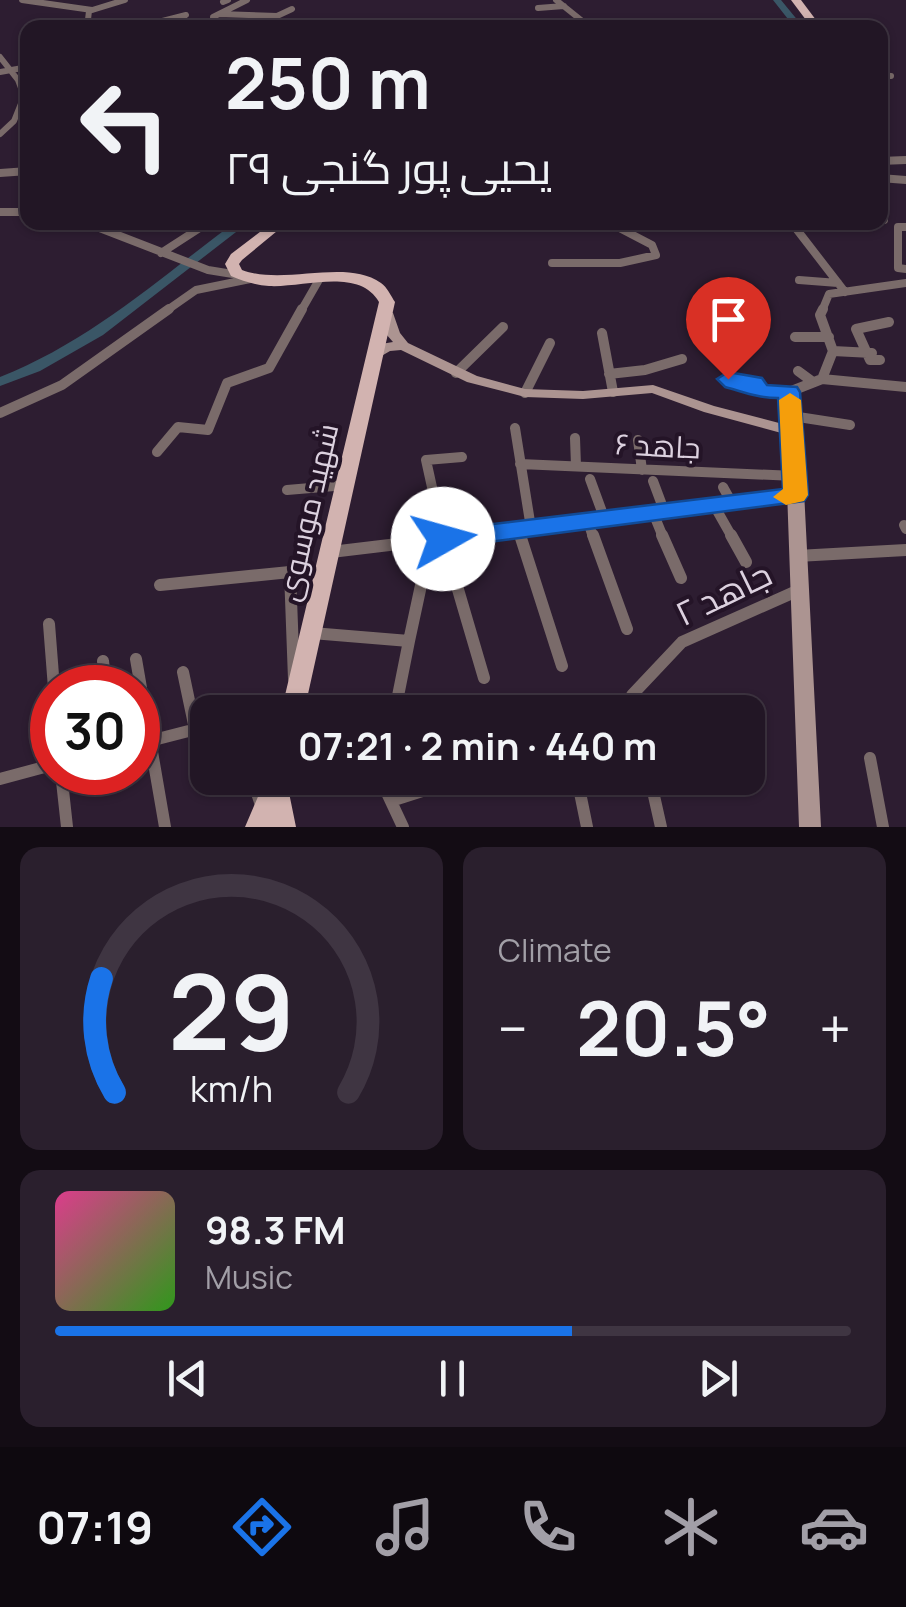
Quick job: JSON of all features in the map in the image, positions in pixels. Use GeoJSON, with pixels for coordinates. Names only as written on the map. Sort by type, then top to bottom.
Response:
{"type":"FeatureCollection","features":[{"type":"Feature","properties":{"kind":"main road"},"geometry":{"type":"LineString","coordinates":[[271,230],[236,257],[232,267],[245,277],[349,278],[374,284],[386,297],[385,319],[403,346],[456,373],[525,393],[669,392],[709,409],[792,423],[810,827]]}},
{"type":"Feature","properties":{"kind":"main road","name":"شهید موسوی"},"geometry":{"type":"LineString","coordinates":[[302,695],[312,633],[385,319]]}},
{"type":"Feature","properties":{"kind":"main road"},"geometry":{"type":"LineString","coordinates":[[378,354],[386,347],[403,346]]}},
{"type":"Feature","properties":{"kind":"main road"},"geometry":{"type":"LineString","coordinates":[[268,795],[268,823]]}},
{"type":"Feature","properties":{"kind":"street"},"geometry":{"type":"LineString","coordinates":[[22,0],[92,10],[120,2]]}},
{"type":"Feature","properties":{"kind":"street"},"geometry":{"type":"LineString","coordinates":[[213,20],[247,0]]}},
{"type":"Feature","properties":{"kind":"street"},"geometry":{"type":"LineString","coordinates":[[556,0],[582,20]]}},
{"type":"Feature","properties":{"kind":"street"},"geometry":{"type":"LineString","coordinates":[[538,8],[565,6]]}},
{"type":"Feature","properties":{"kind":"street"},"geometry":{"type":"LineString","coordinates":[[89,20],[92,10]]}},
{"type":"Feature","properties":{"kind":"street"},"geometry":{"type":"LineString","coordinates":[[219,14],[277,16],[292,10]]}},
{"type":"Feature","properties":{"kind":"street"},"geometry":{"type":"LineString","coordinates":[[164,20],[186,14]]}},
{"type":"Feature","properties":{"kind":"street"},"geometry":{"type":"LineString","coordinates":[[0,57],[20,89]]}},
{"type":"Feature","properties":{"kind":"street"},"geometry":{"type":"LineString","coordinates":[[0,72],[20,68]]}},
{"type":"Feature","properties":{"kind":"street"},"geometry":{"type":"LineString","coordinates":[[0,134],[14,121],[20,106]]}},
{"type":"Feature","properties":{"kind":"street"},"geometry":{"type":"LineString","coordinates":[[903,180],[906,189]]}},
{"type":"Feature","properties":{"kind":"street"},"geometry":{"type":"LineString","coordinates":[[906,227],[898,227],[898,268],[906,269]]}},
{"type":"Feature","properties":{"kind":"street"},"geometry":{"type":"LineString","coordinates":[[105,230],[208,270],[245,277]]}},
{"type":"Feature","properties":{"kind":"street"},"geometry":{"type":"LineString","coordinates":[[161,252],[196,230]]}},
{"type":"Feature","properties":{"kind":"street"},"geometry":{"type":"LineString","coordinates":[[552,263],[638,262],[656,256],[652,245],[623,230]]}},
{"type":"Feature","properties":{"kind":"street"},"geometry":{"type":"LineString","coordinates":[[795,230],[800,241],[819,257],[842,287]]}},
{"type":"Feature","properties":{"kind":"street"},"geometry":{"type":"LineString","coordinates":[[0,412],[62,386],[196,290],[245,277]]}},
{"type":"Feature","properties":{"kind":"street"},"geometry":{"type":"LineString","coordinates":[[157,452],[178,427],[208,430],[227,383],[234,377],[270,368],[320,278]]}},
{"type":"Feature","properties":{"kind":"street"},"geometry":{"type":"LineString","coordinates":[[799,280],[842,287],[906,284]]}},
{"type":"Feature","properties":{"kind":"street"},"geometry":{"type":"LineString","coordinates":[[728,379],[733,383],[754,382],[760,391],[789,392],[818,380],[833,350],[820,315],[830,294],[842,287]]}},
{"type":"Feature","properties":{"kind":"street"},"geometry":{"type":"LineString","coordinates":[[833,350],[874,355],[856,329],[890,322]]}},
{"type":"Feature","properties":{"kind":"street"},"geometry":{"type":"LineString","coordinates":[[456,373],[503,327]]}},
{"type":"Feature","properties":{"kind":"street"},"geometry":{"type":"LineString","coordinates":[[602,333],[613,392]]}},
{"type":"Feature","properties":{"kind":"street"},"geometry":{"type":"LineString","coordinates":[[795,337],[828,337]]}},
{"type":"Feature","properties":{"kind":"street"},"geometry":{"type":"LineString","coordinates":[[525,393],[550,343]]}},
{"type":"Feature","properties":{"kind":"street"},"geometry":{"type":"LineString","coordinates":[[609,374],[644,370],[682,359]]}},
{"type":"Feature","properties":{"kind":"street"},"geometry":{"type":"LineString","coordinates":[[798,371],[818,380],[906,387]]}},
{"type":"Feature","properties":{"kind":"street"},"geometry":{"type":"LineString","coordinates":[[789,392],[792,423],[850,425]]}},
{"type":"Feature","properties":{"kind":"street"},"geometry":{"type":"LineString","coordinates":[[515,428],[525,529],[562,666]]}},
{"type":"Feature","properties":{"kind":"street"},"geometry":{"type":"LineString","coordinates":[[575,438],[576,466]]}},
{"type":"Feature","properties":{"kind":"street"},"geometry":{"type":"LineString","coordinates":[[638,440],[642,470]]}},
{"type":"Feature","properties":{"kind":"street"},"geometry":{"type":"LineString","coordinates":[[462,457],[426,460],[443,539],[484,678]]}},
{"type":"Feature","properties":{"kind":"street","name":"جاهد ۶"},"geometry":{"type":"LineString","coordinates":[[520,464],[642,470],[795,486]]}},
{"type":"Feature","properties":{"kind":"street"},"geometry":{"type":"LineString","coordinates":[[590,479],[605,520]]}},
{"type":"Feature","properties":{"kind":"street"},"geometry":{"type":"LineString","coordinates":[[653,481],[659,514],[681,578]]}},
{"type":"Feature","properties":{"kind":"street"},"geometry":{"type":"LineString","coordinates":[[287,490],[347,485]]}},
{"type":"Feature","properties":{"kind":"street"},"geometry":{"type":"LineString","coordinates":[[331,552],[715,507],[795,486]]}},
{"type":"Feature","properties":{"kind":"street"},"geometry":{"type":"LineString","coordinates":[[723,487],[733,504]]}},
{"type":"Feature","properties":{"kind":"street"},"geometry":{"type":"LineString","coordinates":[[715,507],[746,562]]}},
{"type":"Feature","properties":{"kind":"street"},"geometry":{"type":"LineString","coordinates":[[588,522],[627,628]]}},
{"type":"Feature","properties":{"kind":"street"},"geometry":{"type":"LineString","coordinates":[[797,556],[906,550]]}},
{"type":"Feature","properties":{"kind":"street"},"geometry":{"type":"LineString","coordinates":[[160,585],[290,572],[292,671],[297,695]]}},
{"type":"Feature","properties":{"kind":"street"},"geometry":{"type":"LineString","coordinates":[[398,695],[423,576]]}},
{"type":"Feature","properties":{"kind":"street","name":"جاهد ۲"},"geometry":{"type":"LineString","coordinates":[[632,695],[682,642],[799,590]]}},
{"type":"Feature","properties":{"kind":"street"},"geometry":{"type":"LineString","coordinates":[[49,624],[52,665]]}},
{"type":"Feature","properties":{"kind":"street"},"geometry":{"type":"LineString","coordinates":[[312,633],[408,641]]}},
{"type":"Feature","properties":{"kind":"street"},"geometry":{"type":"LineString","coordinates":[[136,660],[136,665]]}},
{"type":"Feature","properties":{"kind":"street"},"geometry":{"type":"LineString","coordinates":[[103,661],[103,665]]}},
{"type":"Feature","properties":{"kind":"street"},"geometry":{"type":"LineString","coordinates":[[183,672],[191,695]]}},
{"type":"Feature","properties":{"kind":"street"},"geometry":{"type":"LineString","coordinates":[[160,738],[190,731]]}},
{"type":"Feature","properties":{"kind":"street"},"geometry":{"type":"LineString","coordinates":[[870,758],[882,827]]}},
{"type":"Feature","properties":{"kind":"street"},"geometry":{"type":"LineString","coordinates":[[0,778],[30,770]]}},
{"type":"Feature","properties":{"kind":"street"},"geometry":{"type":"LineString","coordinates":[[63,795],[67,827]]}},
{"type":"Feature","properties":{"kind":"street"},"geometry":{"type":"LineString","coordinates":[[157,795],[165,827]]}},
{"type":"Feature","properties":{"kind":"street"},"geometry":{"type":"LineString","coordinates":[[388,795],[403,827]]}},
{"type":"Feature","properties":{"kind":"street"},"geometry":{"type":"LineString","coordinates":[[391,801],[410,795]]}},
{"type":"Feature","properties":{"kind":"street"},"geometry":{"type":"LineString","coordinates":[[580,795],[587,827]]}},
{"type":"Feature","properties":{"kind":"street"},"geometry":{"type":"LineString","coordinates":[[654,795],[661,827]]}},
{"type":"Feature","properties":{"kind":"waterway"},"geometry":{"type":"LineString","coordinates":[[777,0],[793,20]]}},
{"type":"Feature","properties":{"kind":"waterway"},"geometry":{"type":"LineString","coordinates":[[0,382],[35,368],[98,332],[233,230]]}},
{"type":"Feature","properties":{"kind":"slow traffic"},"geometry":{"type":"LineString","coordinates":[[786,497],[795,495],[790,400]]}},
{"type":"Feature","properties":{"kind":"route"},"geometry":{"type":"LineString","coordinates":[[443,539],[795,495],[789,392],[760,391],[754,382],[733,383],[728,379]]}}]}
